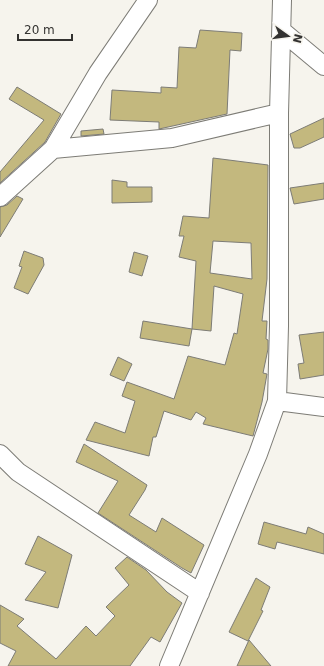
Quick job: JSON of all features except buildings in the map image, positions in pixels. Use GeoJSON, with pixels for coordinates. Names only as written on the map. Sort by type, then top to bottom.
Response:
{"type":"FeatureCollection","features":[{"type":"Feature","properties":{"kind":"street"},"geometry":{"type":"LineString","coordinates":[[0,197],[53,149],[98,73],[148,0]]}},
{"type":"Feature","properties":{"kind":"street"},"geometry":{"type":"LineString","coordinates":[[169,666],[258,454],[277,401],[279,326],[279,113],[282,0]]}},
{"type":"Feature","properties":{"kind":"street"},"geometry":{"type":"LineString","coordinates":[[282,31],[324,66]]}},
{"type":"Feature","properties":{"kind":"street"},"geometry":{"type":"LineString","coordinates":[[53,149],[172,138],[279,113]]}},
{"type":"Feature","properties":{"kind":"street"},"geometry":{"type":"LineString","coordinates":[[277,401],[324,407]]}},
{"type":"Feature","properties":{"kind":"street"},"geometry":{"type":"LineString","coordinates":[[0,454],[18,472],[200,593]]}}]}
